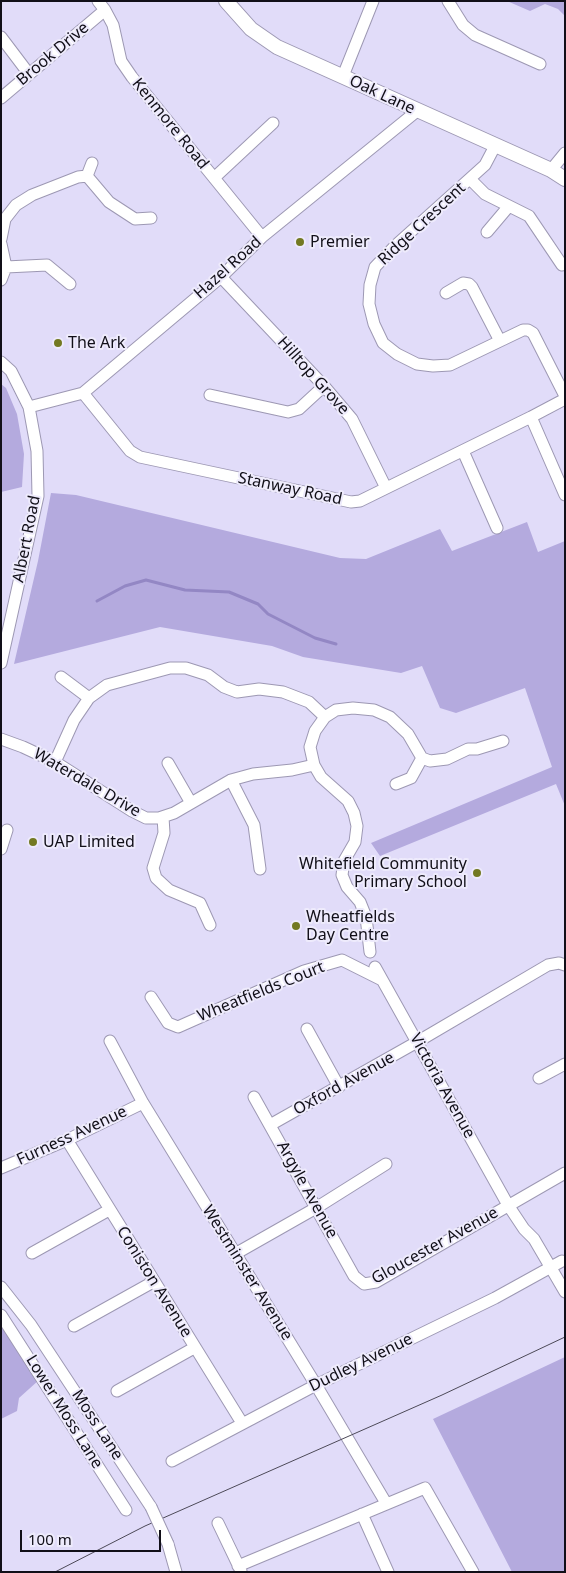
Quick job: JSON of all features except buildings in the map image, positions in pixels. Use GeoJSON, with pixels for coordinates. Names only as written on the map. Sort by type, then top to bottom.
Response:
{"type":"FeatureCollection","features":[{"type":"Feature","properties":{"kind":"street","name":"Oak Lane"},"geometry":{"type":"LineString","coordinates":[[226,1],[251,29],[277,47],[550,170],[565,179]]}},
{"type":"Feature","properties":{"kind":"street"},"geometry":{"type":"LineString","coordinates":[[343,76],[374,1]]}},
{"type":"Feature","properties":{"kind":"street"},"geometry":{"type":"LineString","coordinates":[[448,1],[464,25],[475,35],[540,64]]}},
{"type":"Feature","properties":{"kind":"street","name":"Brook Drive"},"geometry":{"type":"LineString","coordinates":[[1,98],[101,6]]}},
{"type":"Feature","properties":{"kind":"street","name":"Kenmore Road"},"geometry":{"type":"LineString","coordinates":[[101,6],[113,25],[121,61],[262,237]]}},
{"type":"Feature","properties":{"kind":"street"},"geometry":{"type":"LineString","coordinates":[[1,37],[29,74]]}},
{"type":"Feature","properties":{"kind":"street","name":"Hazel Road"},"geometry":{"type":"LineString","coordinates":[[29,407],[83,393],[221,277],[262,237],[417,111]]}},
{"type":"Feature","properties":{"kind":"street"},"geometry":{"type":"LineString","coordinates":[[214,178],[273,123]]}},
{"type":"Feature","properties":{"kind":"street","name":"Ridge Crescent"},"geometry":{"type":"LineString","coordinates":[[495,146],[485,165],[396,245],[376,267],[370,285],[368,304],[374,324],[383,343],[397,354],[417,364],[433,366],[450,365],[523,330],[533,333],[565,398]]}},
{"type":"Feature","properties":{"kind":"street"},"geometry":{"type":"LineString","coordinates":[[550,170],[565,153]]}},
{"type":"Feature","properties":{"kind":"street"},"geometry":{"type":"LineString","coordinates":[[88,176],[92,164]]}},
{"type":"Feature","properties":{"kind":"street"},"geometry":{"type":"LineString","coordinates":[[88,176],[109,202],[134,224],[151,218]]}},
{"type":"Feature","properties":{"kind":"street"},"geometry":{"type":"LineString","coordinates":[[1,239],[5,219],[16,205],[41,191],[78,177],[88,176]]}},
{"type":"Feature","properties":{"kind":"street"},"geometry":{"type":"LineString","coordinates":[[470,179],[485,194],[529,216],[562,265]]}},
{"type":"Feature","properties":{"kind":"street"},"geometry":{"type":"LineString","coordinates":[[486,232],[509,206]]}},
{"type":"Feature","properties":{"kind":"street"},"geometry":{"type":"LineString","coordinates":[[1,244],[6,266],[1,280]]}},
{"type":"Feature","properties":{"kind":"street"},"geometry":{"type":"LineString","coordinates":[[6,266],[47,265],[70,284]]}},
{"type":"Feature","properties":{"kind":"street","name":"Hilltop Grove"},"geometry":{"type":"LineString","coordinates":[[221,277],[324,386],[352,419],[386,488]]}},
{"type":"Feature","properties":{"kind":"street"},"geometry":{"type":"LineString","coordinates":[[446,293],[464,284],[469,284],[500,341]]}},
{"type":"Feature","properties":{"kind":"street","name":"Albert Road"},"geometry":{"type":"LineString","coordinates":[[1,362],[11,372],[29,407],[37,451],[38,496],[2,658]]}},
{"type":"Feature","properties":{"kind":"street"},"geometry":{"type":"LineString","coordinates":[[210,395],[288,412],[299,410],[324,386]]}},
{"type":"Feature","properties":{"kind":"street","name":"Stanway Road"},"geometry":{"type":"LineString","coordinates":[[83,393],[130,451],[140,457],[351,502],[360,501],[463,451],[565,398]]}},
{"type":"Feature","properties":{"kind":"street"},"geometry":{"type":"LineString","coordinates":[[531,417],[565,495]]}},
{"type":"Feature","properties":{"kind":"street"},"geometry":{"type":"LineString","coordinates":[[463,451],[497,528]]}},
{"type":"Feature","properties":{"kind":"street"},"geometry":{"type":"LineString","coordinates":[[55,762],[74,720],[89,698],[107,685],[170,668],[186,668],[208,675],[224,687],[237,692],[259,689],[284,692],[309,702],[325,717]]}},
{"type":"Feature","properties":{"kind":"street"},"geometry":{"type":"LineString","coordinates":[[61,677],[68,688],[89,698]]}},
{"type":"Feature","properties":{"kind":"street"},"geometry":{"type":"LineString","coordinates":[[370,952],[366,918],[360,902],[347,887],[342,875],[344,861],[355,842],[357,826],[354,813],[348,801],[321,777],[314,765],[310,747],[315,731],[325,717],[336,710],[353,708],[374,710],[390,717],[408,734],[422,758],[430,761],[446,759],[468,749],[477,749],[502,741]]}},
{"type":"Feature","properties":{"kind":"street","name":"Waterdale Drive"},"geometry":{"type":"LineString","coordinates":[[1,739],[55,762],[146,818],[163,817],[174,813],[231,780],[253,774],[292,770],[314,765]]}},
{"type":"Feature","properties":{"kind":"street"},"geometry":{"type":"LineString","coordinates":[[396,784],[411,778],[422,758]]}},
{"type":"Feature","properties":{"kind":"street"},"geometry":{"type":"LineString","coordinates":[[168,763],[191,804]]}},
{"type":"Feature","properties":{"kind":"street"},"geometry":{"type":"LineString","coordinates":[[231,780],[254,824],[260,869]]}},
{"type":"Feature","properties":{"kind":"street"},"geometry":{"type":"LineString","coordinates":[[163,817],[164,833],[153,868],[156,878],[169,890],[200,903],[210,917]]}},
{"type":"Feature","properties":{"kind":"street"},"geometry":{"type":"LineString","coordinates":[[1,849],[7,830]]}},
{"type":"Feature","properties":{"kind":"street","name":"Wheatfields Court"},"geometry":{"type":"LineString","coordinates":[[151,997],[168,1023],[178,1027],[304,971],[342,960],[382,980]]}},
{"type":"Feature","properties":{"kind":"street","name":"Oxford Avenue"},"geometry":{"type":"LineString","coordinates":[[270,1125],[548,965],[562,964]]}},
{"type":"Feature","properties":{"kind":"street","name":"Victoria Avenue"},"geometry":{"type":"LineString","coordinates":[[376,967],[508,1205],[534,1239],[565,1292]]}},
{"type":"Feature","properties":{"kind":"street"},"geometry":{"type":"LineString","coordinates":[[307,1029],[339,1087]]}},
{"type":"Feature","properties":{"kind":"street","name":"Westminster Avenue"},"geometry":{"type":"LineString","coordinates":[[110,1041],[142,1103],[316,1385],[386,1503]]}},
{"type":"Feature","properties":{"kind":"street"},"geometry":{"type":"LineString","coordinates":[[539,1078],[565,1064]]}},
{"type":"Feature","properties":{"kind":"street","name":"Argyle Avenue"},"geometry":{"type":"LineString","coordinates":[[254,1097],[354,1276],[360,1282]]}},
{"type":"Feature","properties":{"kind":"street","name":"Furness Avenue"},"geometry":{"type":"LineString","coordinates":[[1,1168],[67,1140],[142,1103]]}},
{"type":"Feature","properties":{"kind":"street","name":"Coniston Avenue"},"geometry":{"type":"LineString","coordinates":[[67,1140],[153,1282],[242,1423]]}},
{"type":"Feature","properties":{"kind":"street"},"geometry":{"type":"LineString","coordinates":[[236,1254],[316,1208],[386,1164]]}},
{"type":"Feature","properties":{"kind":"street","name":"Gloucester Avenue"},"geometry":{"type":"LineString","coordinates":[[360,1282],[367,1284],[376,1282],[565,1173]]}},
{"type":"Feature","properties":{"kind":"street"},"geometry":{"type":"LineString","coordinates":[[32,1253],[109,1210]]}},
{"type":"Feature","properties":{"kind":"street","name":"Dudley Avenue"},"geometry":{"type":"LineString","coordinates":[[172,1461],[316,1385],[496,1298],[562,1262]]}},
{"type":"Feature","properties":{"kind":"street"},"geometry":{"type":"LineString","coordinates":[[74,1326],[153,1282]]}},
{"type":"Feature","properties":{"kind":"street","name":"Moss Lane"},"geometry":{"type":"LineString","coordinates":[[1,1287],[31,1325],[151,1507],[168,1544],[176,1572]]}},
{"type":"Feature","properties":{"kind":"street","name":"Lower Moss Lane"},"geometry":{"type":"LineString","coordinates":[[1,1315],[126,1510]]}},
{"type":"Feature","properties":{"kind":"street"},"geometry":{"type":"LineString","coordinates":[[117,1391],[194,1348]]}},
{"type":"Feature","properties":{"kind":"street"},"geometry":{"type":"LineString","coordinates":[[218,1523],[240,1569],[386,1503],[425,1488],[473,1572]]}},
{"type":"Feature","properties":{"kind":"street"},"geometry":{"type":"LineString","coordinates":[[362,1514],[388,1572]]}},
{"type":"Feature","properties":{"kind":"shaded area"},"geometry":{"type":"Polygon","coordinates":[[[507,1],[565,1],[565,16],[558,9],[545,4],[530,11],[507,1]]]}},
{"type":"Feature","properties":{"kind":"shaded area"},"geometry":{"type":"Polygon","coordinates":[[[1,384],[6,388],[17,414],[24,454],[22,487],[1,492],[1,384]]]}},
{"type":"Feature","properties":{"kind":"shaded area"},"geometry":{"type":"Polygon","coordinates":[[[51,493],[76,495],[340,558],[366,559],[440,529],[452,551],[527,522],[538,552],[565,541],[565,806],[556,784],[380,856],[371,843],[552,767],[525,688],[456,713],[440,708],[422,666],[401,673],[303,657],[272,646],[160,627],[14,664],[38,561],[51,493]]]}},
{"type":"Feature","properties":{"kind":"shaded area"},"geometry":{"type":"Polygon","coordinates":[[[1,1321],[39,1380],[19,1398],[17,1411],[1,1419],[1,1321]]]}},
{"type":"Feature","properties":{"kind":"shaded area"},"geometry":{"type":"Polygon","coordinates":[[[565,1357],[565,1572],[512,1572],[433,1419],[565,1357]]]}},
{"type":"Feature","properties":{"kind":"waterway"},"geometry":{"type":"LineString","coordinates":[[97,601],[125,586],[146,580],[185,590],[229,592],[258,604],[268,614],[315,638],[336,644]]}},
{"type":"Feature","properties":{"kind":"tram line"},"geometry":{"type":"LineString","coordinates":[[55,1572],[145,1526],[442,1395],[565,1337]]}},
{"type":"Feature","properties":{"kind":"place","name":"Premier"},"geometry":{"type":"Point","coordinates":[300,242]}},
{"type":"Feature","properties":{"kind":"place","name":"The Ark"},"geometry":{"type":"Point","coordinates":[58,343]}},
{"type":"Feature","properties":{"kind":"place","name":"UAP Limited"},"geometry":{"type":"Point","coordinates":[33,842]}},
{"type":"Feature","properties":{"kind":"place","name":"Whitefield Community Primary School"},"geometry":{"type":"Point","coordinates":[477,873]}},
{"type":"Feature","properties":{"kind":"place","name":"Wheatfields Day Centre"},"geometry":{"type":"Point","coordinates":[296,926]}}]}
